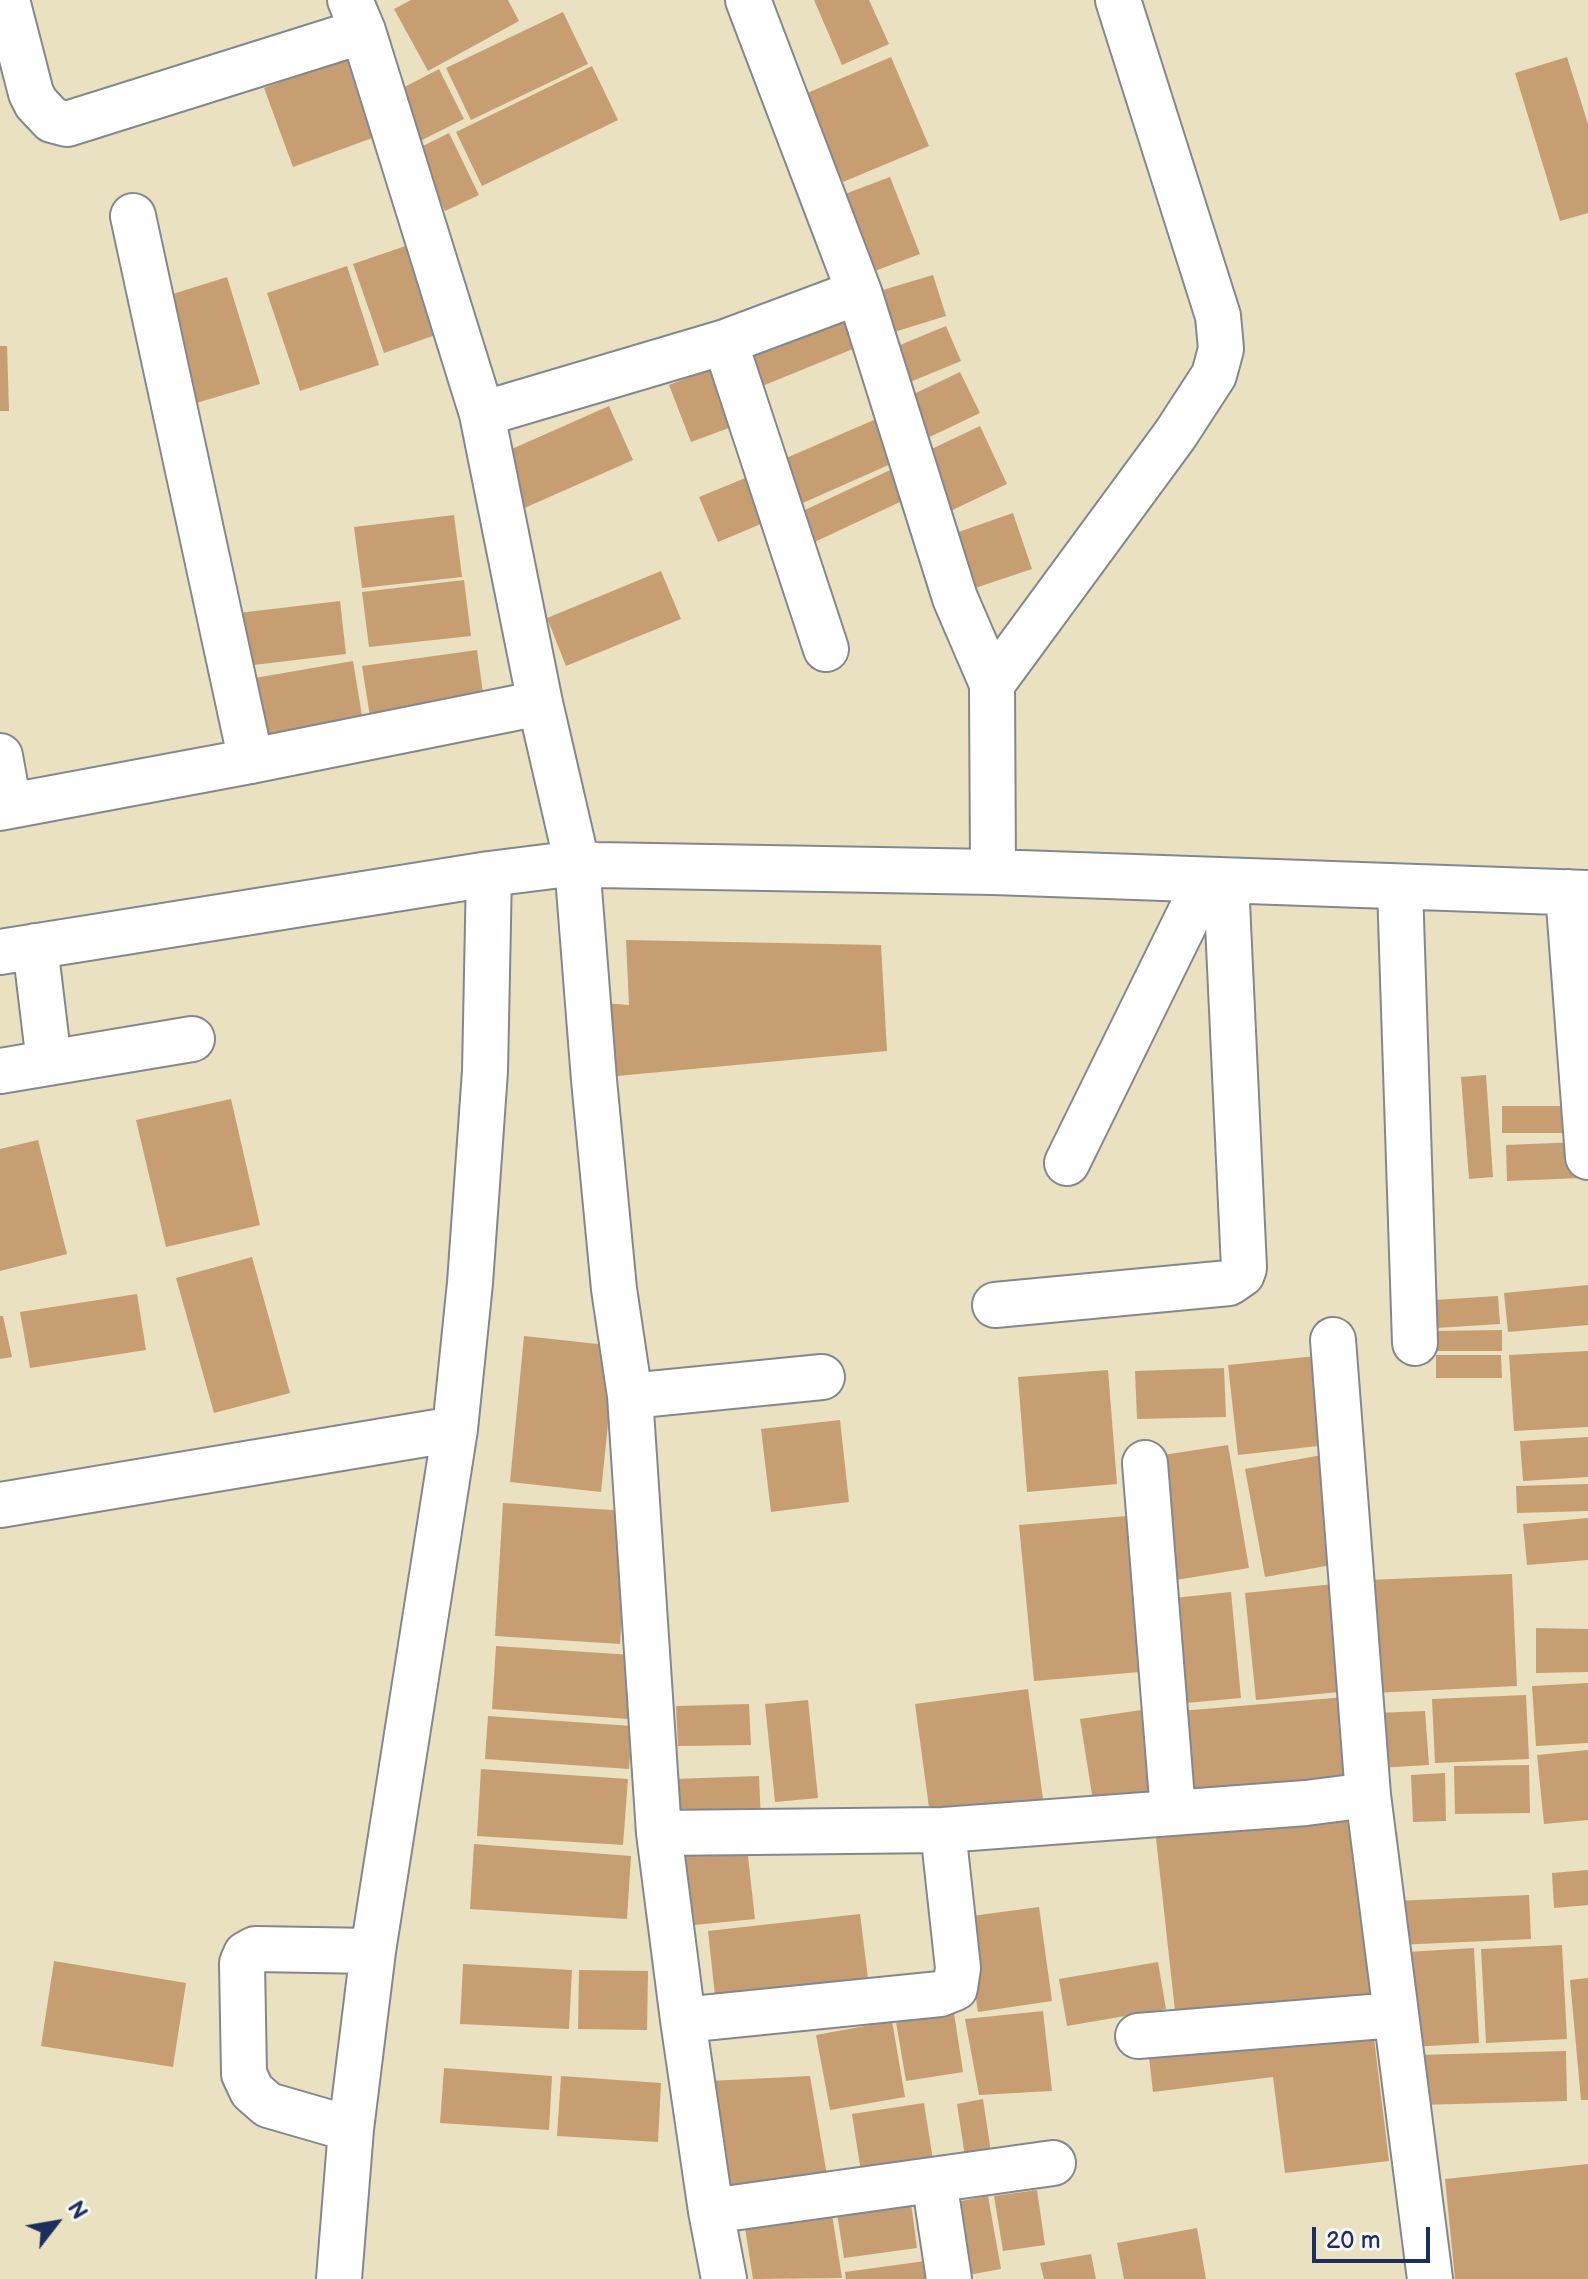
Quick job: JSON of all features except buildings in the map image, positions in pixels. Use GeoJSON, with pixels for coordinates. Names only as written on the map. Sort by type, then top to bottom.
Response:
{"type":"FeatureCollection","features":[{"type":"Feature","properties":{"kind":"street"},"geometry":{"type":"LineString","coordinates":[[7,0],[31,93],[52,120],[67,124],[357,15],[482,414],[540,703],[577,863],[612,1273],[630,1396],[659,1833],[683,2020],[724,2279]]}},
{"type":"Feature","properties":{"kind":"street"},"geometry":{"type":"LineString","coordinates":[[748,0],[859,292],[955,598],[992,684],[993,872]]}},
{"type":"Feature","properties":{"kind":"street"},"geometry":{"type":"LineString","coordinates":[[992,684],[1175,435],[1214,375],[1221,349],[1218,316],[1118,0]]}},
{"type":"Feature","properties":{"kind":"street"},"geometry":{"type":"LineString","coordinates":[[133,216],[251,761]]}},
{"type":"Feature","properties":{"kind":"street"},"geometry":{"type":"LineString","coordinates":[[482,414],[725,342],[859,292]]}},
{"type":"Feature","properties":{"kind":"street"},"geometry":{"type":"LineString","coordinates":[[725,342],[826,649]]}},
{"type":"Feature","properties":{"kind":"street"},"geometry":{"type":"LineString","coordinates":[[0,756],[5,807],[540,703]]}},
{"type":"Feature","properties":{"kind":"street"},"geometry":{"type":"LineString","coordinates":[[49,1062],[17,949],[489,874],[577,863],[993,872],[1578,893],[1588,1157]]}},
{"type":"Feature","properties":{"kind":"street"},"geometry":{"type":"LineString","coordinates":[[339,2279],[351,2129],[373,1951],[455,1429],[470,1283],[485,1071],[489,874]]}},
{"type":"Feature","properties":{"kind":"street"},"geometry":{"type":"LineString","coordinates":[[1067,1163],[1216,880]]}},
{"type":"Feature","properties":{"kind":"street"},"geometry":{"type":"LineString","coordinates":[[995,1305],[1229,1283],[1242,1274],[1216,880]]}},
{"type":"Feature","properties":{"kind":"street"},"geometry":{"type":"LineString","coordinates":[[1400,888],[1415,1343]]}},
{"type":"Feature","properties":{"kind":"street"},"geometry":{"type":"LineString","coordinates":[[0,1071],[192,1039]]}},
{"type":"Feature","properties":{"kind":"street"},"geometry":{"type":"LineString","coordinates":[[1333,1340],[1368,1795],[1430,2279]]}},
{"type":"Feature","properties":{"kind":"street"},"geometry":{"type":"LineString","coordinates":[[630,1396],[822,1377]]}},
{"type":"Feature","properties":{"kind":"street"},"geometry":{"type":"LineString","coordinates":[[0,1505],[455,1429]]}},
{"type":"Feature","properties":{"kind":"street"},"geometry":{"type":"LineString","coordinates":[[1145,1463],[1173,1812]]}},
{"type":"Feature","properties":{"kind":"street"},"geometry":{"type":"LineString","coordinates":[[659,1833],[943,1830],[1306,1803],[1368,1795]]}},
{"type":"Feature","properties":{"kind":"street"},"geometry":{"type":"LineString","coordinates":[[683,2020],[940,1994],[955,1988],[958,1968],[943,1830]]}},
{"type":"Feature","properties":{"kind":"street"},"geometry":{"type":"LineString","coordinates":[[351,2129],[268,2105],[252,2091],[244,2074],[242,1963],[246,1954],[255,1949],[373,1951]]}},
{"type":"Feature","properties":{"kind":"street"},"geometry":{"type":"LineString","coordinates":[[1138,2036],[1395,2015]]}},
{"type":"Feature","properties":{"kind":"street"},"geometry":{"type":"LineString","coordinates":[[711,2211],[1053,2163]]}},
{"type":"Feature","properties":{"kind":"street"},"geometry":{"type":"LineString","coordinates":[[934,2180],[949,2279]]}}]}
